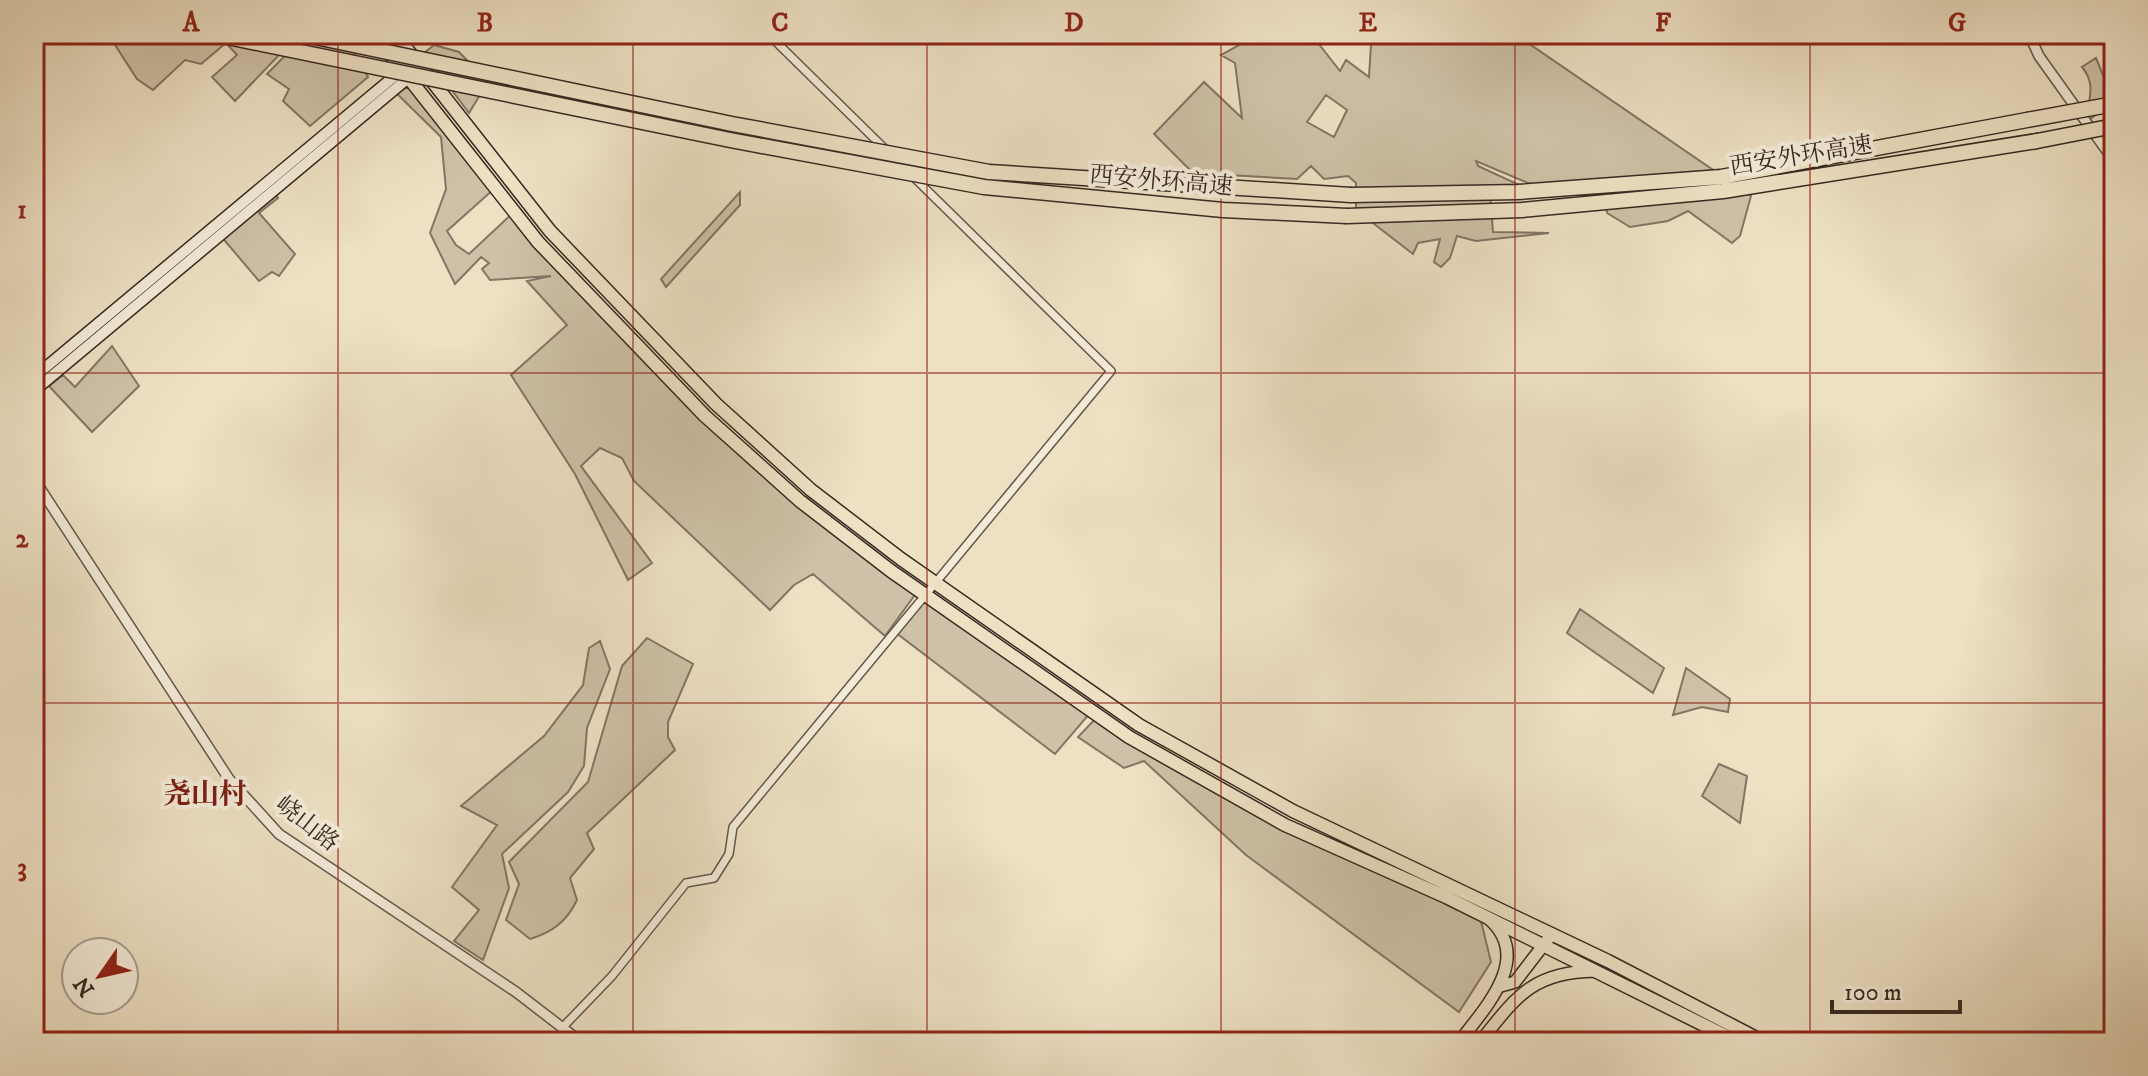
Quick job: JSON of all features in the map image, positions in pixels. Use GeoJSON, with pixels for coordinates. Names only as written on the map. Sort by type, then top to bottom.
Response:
{"type":"FeatureCollection","features":[{"type":"Feature","properties":{"kind":"highway","name":"西安外环高速"},"geometry":{"type":"LineString","coordinates":[[213,34],[730,140],[984,187],[1223,210],[1347,216],[1522,210],[1723,191],[2114,126]]}},
{"type":"Feature","properties":{"kind":"highway","name":"西安外环高速"},"geometry":{"type":"LineString","coordinates":[[301,34],[732,124],[989,172],[1351,195],[1518,192],[1721,177],[2114,104]]}},
{"type":"Feature","properties":{"kind":"highway"},"geometry":{"type":"LineString","coordinates":[[374,34],[538,242],[705,416],[800,501],[926,596],[1129,737],[1285,825],[1488,918],[1738,1042]]}},
{"type":"Feature","properties":{"kind":"highway"},"geometry":{"type":"LineString","coordinates":[[395,34],[550,231],[716,404],[811,490],[935,582],[1139,725],[1293,811],[1552,934],[1764,1042]]}},
{"type":"Feature","properties":{"kind":"main road"},"geometry":{"type":"LineString","coordinates":[[34,391],[418,63]]}},
{"type":"Feature","properties":{"kind":"main road"},"geometry":{"type":"LineString","coordinates":[[34,377],[405,74]]}},
{"type":"Feature","properties":{"kind":"main road"},"geometry":{"type":"LineString","coordinates":[[1459,1042],[1501,986],[1506,950],[1497,927],[1488,918]]}},
{"type":"Feature","properties":{"kind":"main road"},"geometry":{"type":"LineString","coordinates":[[1501,986],[1515,982],[1552,934]]}},
{"type":"Feature","properties":{"kind":"main road"},"geometry":{"type":"LineString","coordinates":[[1480,1042],[1515,998],[1553,975],[1597,971]]}},
{"type":"Feature","properties":{"kind":"main road"},"geometry":{"type":"LineString","coordinates":[[1515,982],[1515,998]]}},
{"type":"Feature","properties":{"kind":"street"},"geometry":{"type":"LineString","coordinates":[[562,1028],[612,976],[686,883],[714,878],[729,854],[733,827],[1111,371],[768,34]]}},
{"type":"Feature","properties":{"kind":"street"},"geometry":{"type":"LineString","coordinates":[[2029,34],[2039,56],[2114,161]]}},
{"type":"Feature","properties":{"kind":"street","name":"峣山路"},"geometry":{"type":"LineString","coordinates":[[34,479],[229,779],[279,834],[516,992],[581,1042]]}},
{"type":"Feature","properties":{"kind":"shaded area"},"geometry":{"type":"Polygon","coordinates":[[[108,34],[299,34],[235,101],[212,77],[237,55],[226,43],[201,64],[185,60],[153,90],[137,79],[108,34]]]}},
{"type":"Feature","properties":{"kind":"shaded area"},"geometry":{"type":"Polygon","coordinates":[[[306,34],[344,34],[368,77],[310,126],[283,101],[289,89],[267,74],[306,34]]]}},
{"type":"Feature","properties":{"kind":"shaded area"},"geometry":{"type":"Polygon","coordinates":[[[1253,34],[1311,34],[1340,71],[1346,60],[1369,77],[1371,44],[1379,34],[1515,34],[1751,196],[1740,236],[1732,243],[1688,211],[1668,221],[1630,227],[1607,213],[1605,182],[1540,188],[1476,161],[1478,166],[1528,189],[1490,193],[1493,232],[1549,233],[1476,241],[1457,236],[1450,258],[1441,267],[1434,262],[1440,239],[1418,243],[1413,254],[1356,210],[1356,183],[1348,176],[1324,179],[1311,166],[1297,179],[1193,173],[1154,134],[1204,82],[1242,118],[1235,63],[1221,55],[1250,39],[1253,34]],[[1326,95],[1307,122],[1334,137],[1347,110],[1326,95]]]}},
{"type":"Feature","properties":{"kind":"shaded area"},"geometry":{"type":"Polygon","coordinates":[[[434,45],[459,52],[488,82],[469,113],[424,53],[434,45]]]}},
{"type":"Feature","properties":{"kind":"shaded area"},"geometry":{"type":"Polygon","coordinates":[[[2096,58],[2114,102],[2086,122],[2090,87],[2082,67],[2096,58]]]}},
{"type":"Feature","properties":{"kind":"shaded area"},"geometry":{"type":"Polygon","coordinates":[[[387,84],[416,90],[494,189],[447,231],[456,245],[469,254],[514,212],[705,413],[917,592],[885,636],[813,574],[794,585],[770,610],[634,481],[622,458],[600,448],[581,466],[652,563],[628,580],[575,474],[511,375],[567,325],[527,281],[551,276],[490,280],[482,269],[489,263],[481,257],[455,284],[430,233],[446,189],[441,137],[387,84]]]}},
{"type":"Feature","properties":{"kind":"shaded area"},"geometry":{"type":"Polygon","coordinates":[[[269,184],[278,198],[259,213],[295,254],[279,276],[272,272],[259,281],[220,235],[227,229],[221,224],[269,184]]]}},
{"type":"Feature","properties":{"kind":"shaded area"},"geometry":{"type":"Polygon","coordinates":[[[740,192],[740,205],[666,287],[661,279],[740,192]]]}},
{"type":"Feature","properties":{"kind":"shaded area"},"geometry":{"type":"Polygon","coordinates":[[[112,346],[139,386],[92,432],[49,386],[63,375],[75,387],[112,346]]]}},
{"type":"Feature","properties":{"kind":"shaded area"},"geometry":{"type":"Polygon","coordinates":[[[925,597],[1091,712],[1055,754],[895,632],[925,597]]]}},
{"type":"Feature","properties":{"kind":"shaded area"},"geometry":{"type":"Polygon","coordinates":[[[1580,609],[1664,668],[1653,693],[1567,633],[1580,609]]]}},
{"type":"Feature","properties":{"kind":"shaded area"},"geometry":{"type":"Polygon","coordinates":[[[647,638],[693,664],[668,722],[668,737],[675,750],[587,833],[594,849],[570,878],[577,900],[558,925],[530,939],[506,920],[519,884],[509,862],[588,782],[622,666],[647,638]]]}},
{"type":"Feature","properties":{"kind":"shaded area"},"geometry":{"type":"Polygon","coordinates":[[[600,641],[610,669],[587,728],[584,766],[568,792],[502,854],[509,888],[483,960],[454,941],[479,910],[452,887],[497,825],[461,806],[544,736],[583,685],[589,648],[600,641]]]}},
{"type":"Feature","properties":{"kind":"shaded area"},"geometry":{"type":"Polygon","coordinates":[[[1686,668],[1730,699],[1728,712],[1702,707],[1673,715],[1686,668]]]}},
{"type":"Feature","properties":{"kind":"shaded area"},"geometry":{"type":"Polygon","coordinates":[[[1098,716],[1235,799],[1481,921],[1491,962],[1459,1012],[1246,855],[1144,761],[1124,768],[1078,737],[1098,716]]]}},
{"type":"Feature","properties":{"kind":"shaded area"},"geometry":{"type":"Polygon","coordinates":[[[1719,764],[1747,776],[1740,823],[1702,796],[1719,764]]]}},
{"type":"Feature","properties":{"kind":"district","name":"尧山村"},"geometry":{"type":"Point","coordinates":[205,794]}}]}
